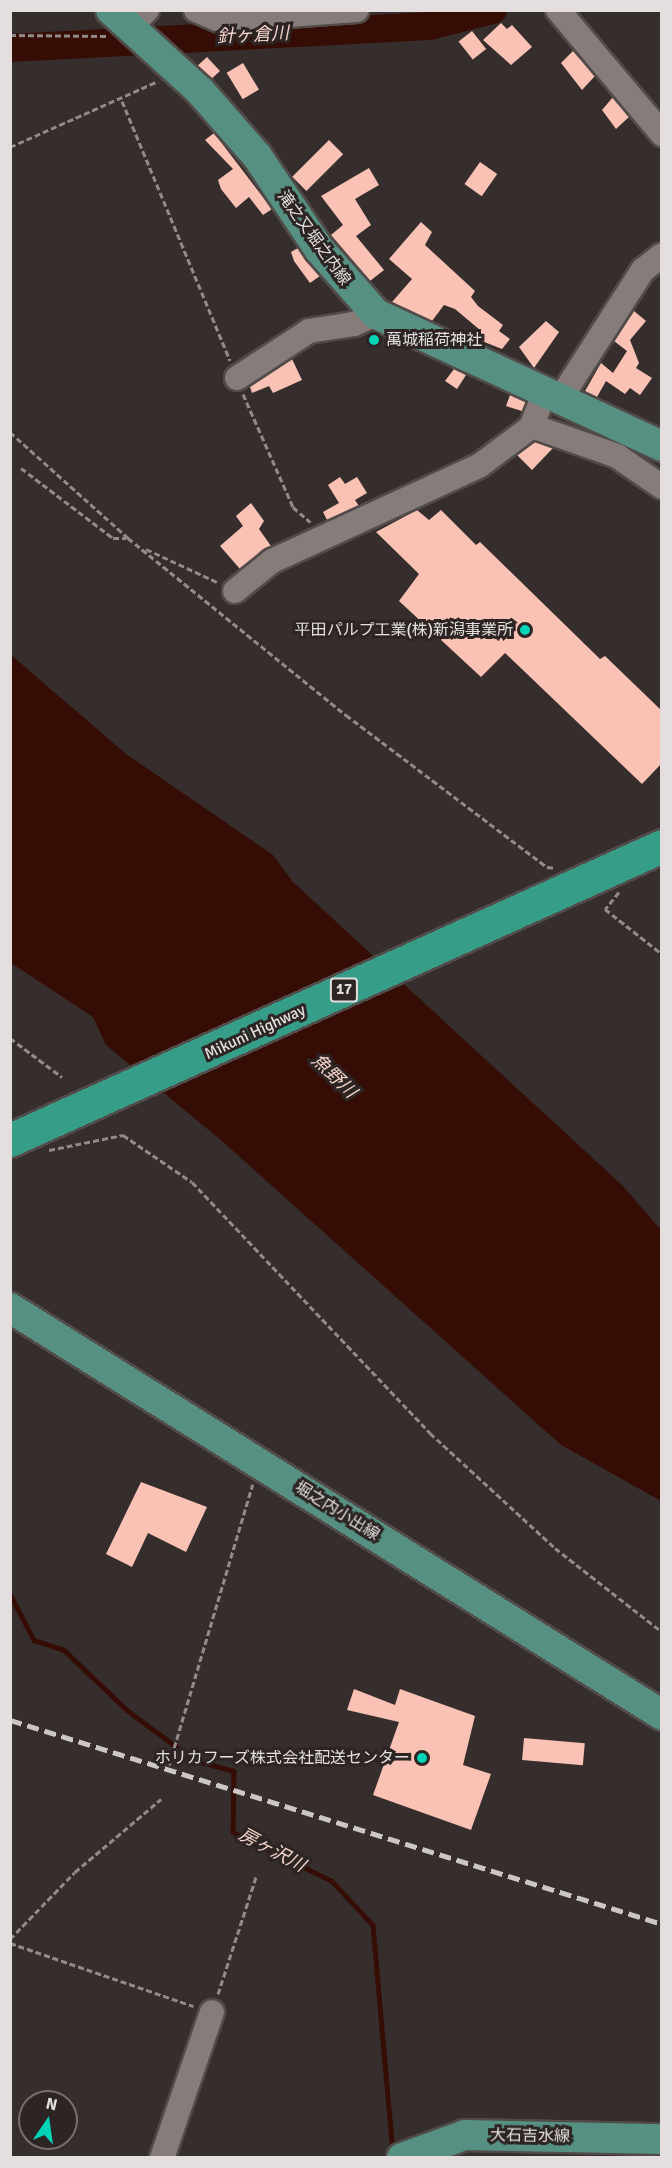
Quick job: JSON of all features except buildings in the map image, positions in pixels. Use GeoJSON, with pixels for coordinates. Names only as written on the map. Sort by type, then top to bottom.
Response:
{"type":"FeatureCollection","features":[{"type":"Feature","properties":{"kind":"highway","name":"Mikuni Highway"},"geometry":{"type":"LineString","coordinates":[[10,1140],[111,1099],[570,875],[662,846]]}},
{"type":"Feature","properties":{"kind":"main road","name":"滝之又堀之内線"},"geometry":{"type":"LineString","coordinates":[[136,26],[256,156],[319,249],[376,314],[464,358],[554,393],[662,446]]}},
{"type":"Feature","properties":{"kind":"main road","name":"堀之内小出線"},"geometry":{"type":"LineString","coordinates":[[10,1308],[662,1715]]}},
{"type":"Feature","properties":{"kind":"main road","name":"大石吉水線"},"geometry":{"type":"LineString","coordinates":[[402,2157],[465,2135],[662,2139]]}},
{"type":"Feature","properties":{"kind":"street"},"geometry":{"type":"LineString","coordinates":[[196,10],[220,20],[357,10]]}},
{"type":"Feature","properties":{"kind":"street"},"geometry":{"type":"LineString","coordinates":[[558,10],[662,134]]}},
{"type":"Feature","properties":{"kind":"street"},"geometry":{"type":"LineString","coordinates":[[235,591],[273,561],[323,540],[367,514],[479,466],[532,426],[643,270],[662,255]]}},
{"type":"Feature","properties":{"kind":"street"},"geometry":{"type":"LineString","coordinates":[[237,378],[309,332],[354,324],[376,314]]}},
{"type":"Feature","properties":{"kind":"street"},"geometry":{"type":"LineString","coordinates":[[532,426],[617,456],[662,487]]}},
{"type":"Feature","properties":{"kind":"street"},"geometry":{"type":"LineString","coordinates":[[162,2157],[212,2012]]}},
{"type":"Feature","properties":{"kind":"path"},"geometry":{"type":"LineString","coordinates":[[10,35],[114,36],[136,26]]}},
{"type":"Feature","properties":{"kind":"path"},"geometry":{"type":"LineString","coordinates":[[10,147],[122,101],[178,69]]}},
{"type":"Feature","properties":{"kind":"path"},"geometry":{"type":"LineString","coordinates":[[122,101],[293,507],[323,540]]}},
{"type":"Feature","properties":{"kind":"path"},"geometry":{"type":"LineString","coordinates":[[10,432],[128,538],[346,715],[547,867],[570,875]]}},
{"type":"Feature","properties":{"kind":"path"},"geometry":{"type":"LineString","coordinates":[[21,468],[113,538],[128,538]]}},
{"type":"Feature","properties":{"kind":"path"},"geometry":{"type":"LineString","coordinates":[[144,549],[235,591]]}},
{"type":"Feature","properties":{"kind":"path"},"geometry":{"type":"LineString","coordinates":[[625,886],[605,909],[662,954]]}},
{"type":"Feature","properties":{"kind":"path"},"geometry":{"type":"LineString","coordinates":[[10,1038],[62,1077]]}},
{"type":"Feature","properties":{"kind":"path"},"geometry":{"type":"LineString","coordinates":[[44,1151],[123,1135],[192,1182],[430,1433],[555,1548],[662,1632]]}},
{"type":"Feature","properties":{"kind":"path"},"geometry":{"type":"LineString","coordinates":[[169,1765],[260,1463]]}},
{"type":"Feature","properties":{"kind":"path"},"geometry":{"type":"LineString","coordinates":[[161,1799],[75,1872],[10,1941],[212,2012],[256,1878]]}},
{"type":"Feature","properties":{"kind":"water","name":"魚野川"},"geometry":{"type":"Polygon","coordinates":[[[10,654],[126,754],[273,855],[293,882],[623,1186],[661,1230],[661,1501],[561,1445],[222,1141],[106,1045],[93,1017],[11,963],[10,654]]]}},
{"type":"Feature","properties":{"kind":"waterway","name":"針ヶ倉川"},"geometry":{"type":"LineString","coordinates":[[10,48],[430,26],[493,10]]}},
{"type":"Feature","properties":{"kind":"waterway","name":"房ヶ沢川"},"geometry":{"type":"LineString","coordinates":[[10,1594],[34,1640],[64,1650],[127,1710],[194,1760],[234,1771],[233,1832],[332,1881],[373,1925],[393,2152]]}},
{"type":"Feature","properties":{"kind":"railway"},"geometry":{"type":"LineString","coordinates":[[10,1720],[662,1924]]}},
{"type":"Feature","properties":{"kind":"place","name":"萬城稲荷神社"},"geometry":{"type":"Point","coordinates":[374,340]}},
{"type":"Feature","properties":{"kind":"place","name":"平田パルプ工業(株)新潟事業所"},"geometry":{"type":"Point","coordinates":[525,630]}},
{"type":"Feature","properties":{"kind":"place","name":"ホリカフーズ株式会社配送センター"},"geometry":{"type":"Point","coordinates":[422,1758]}}]}
